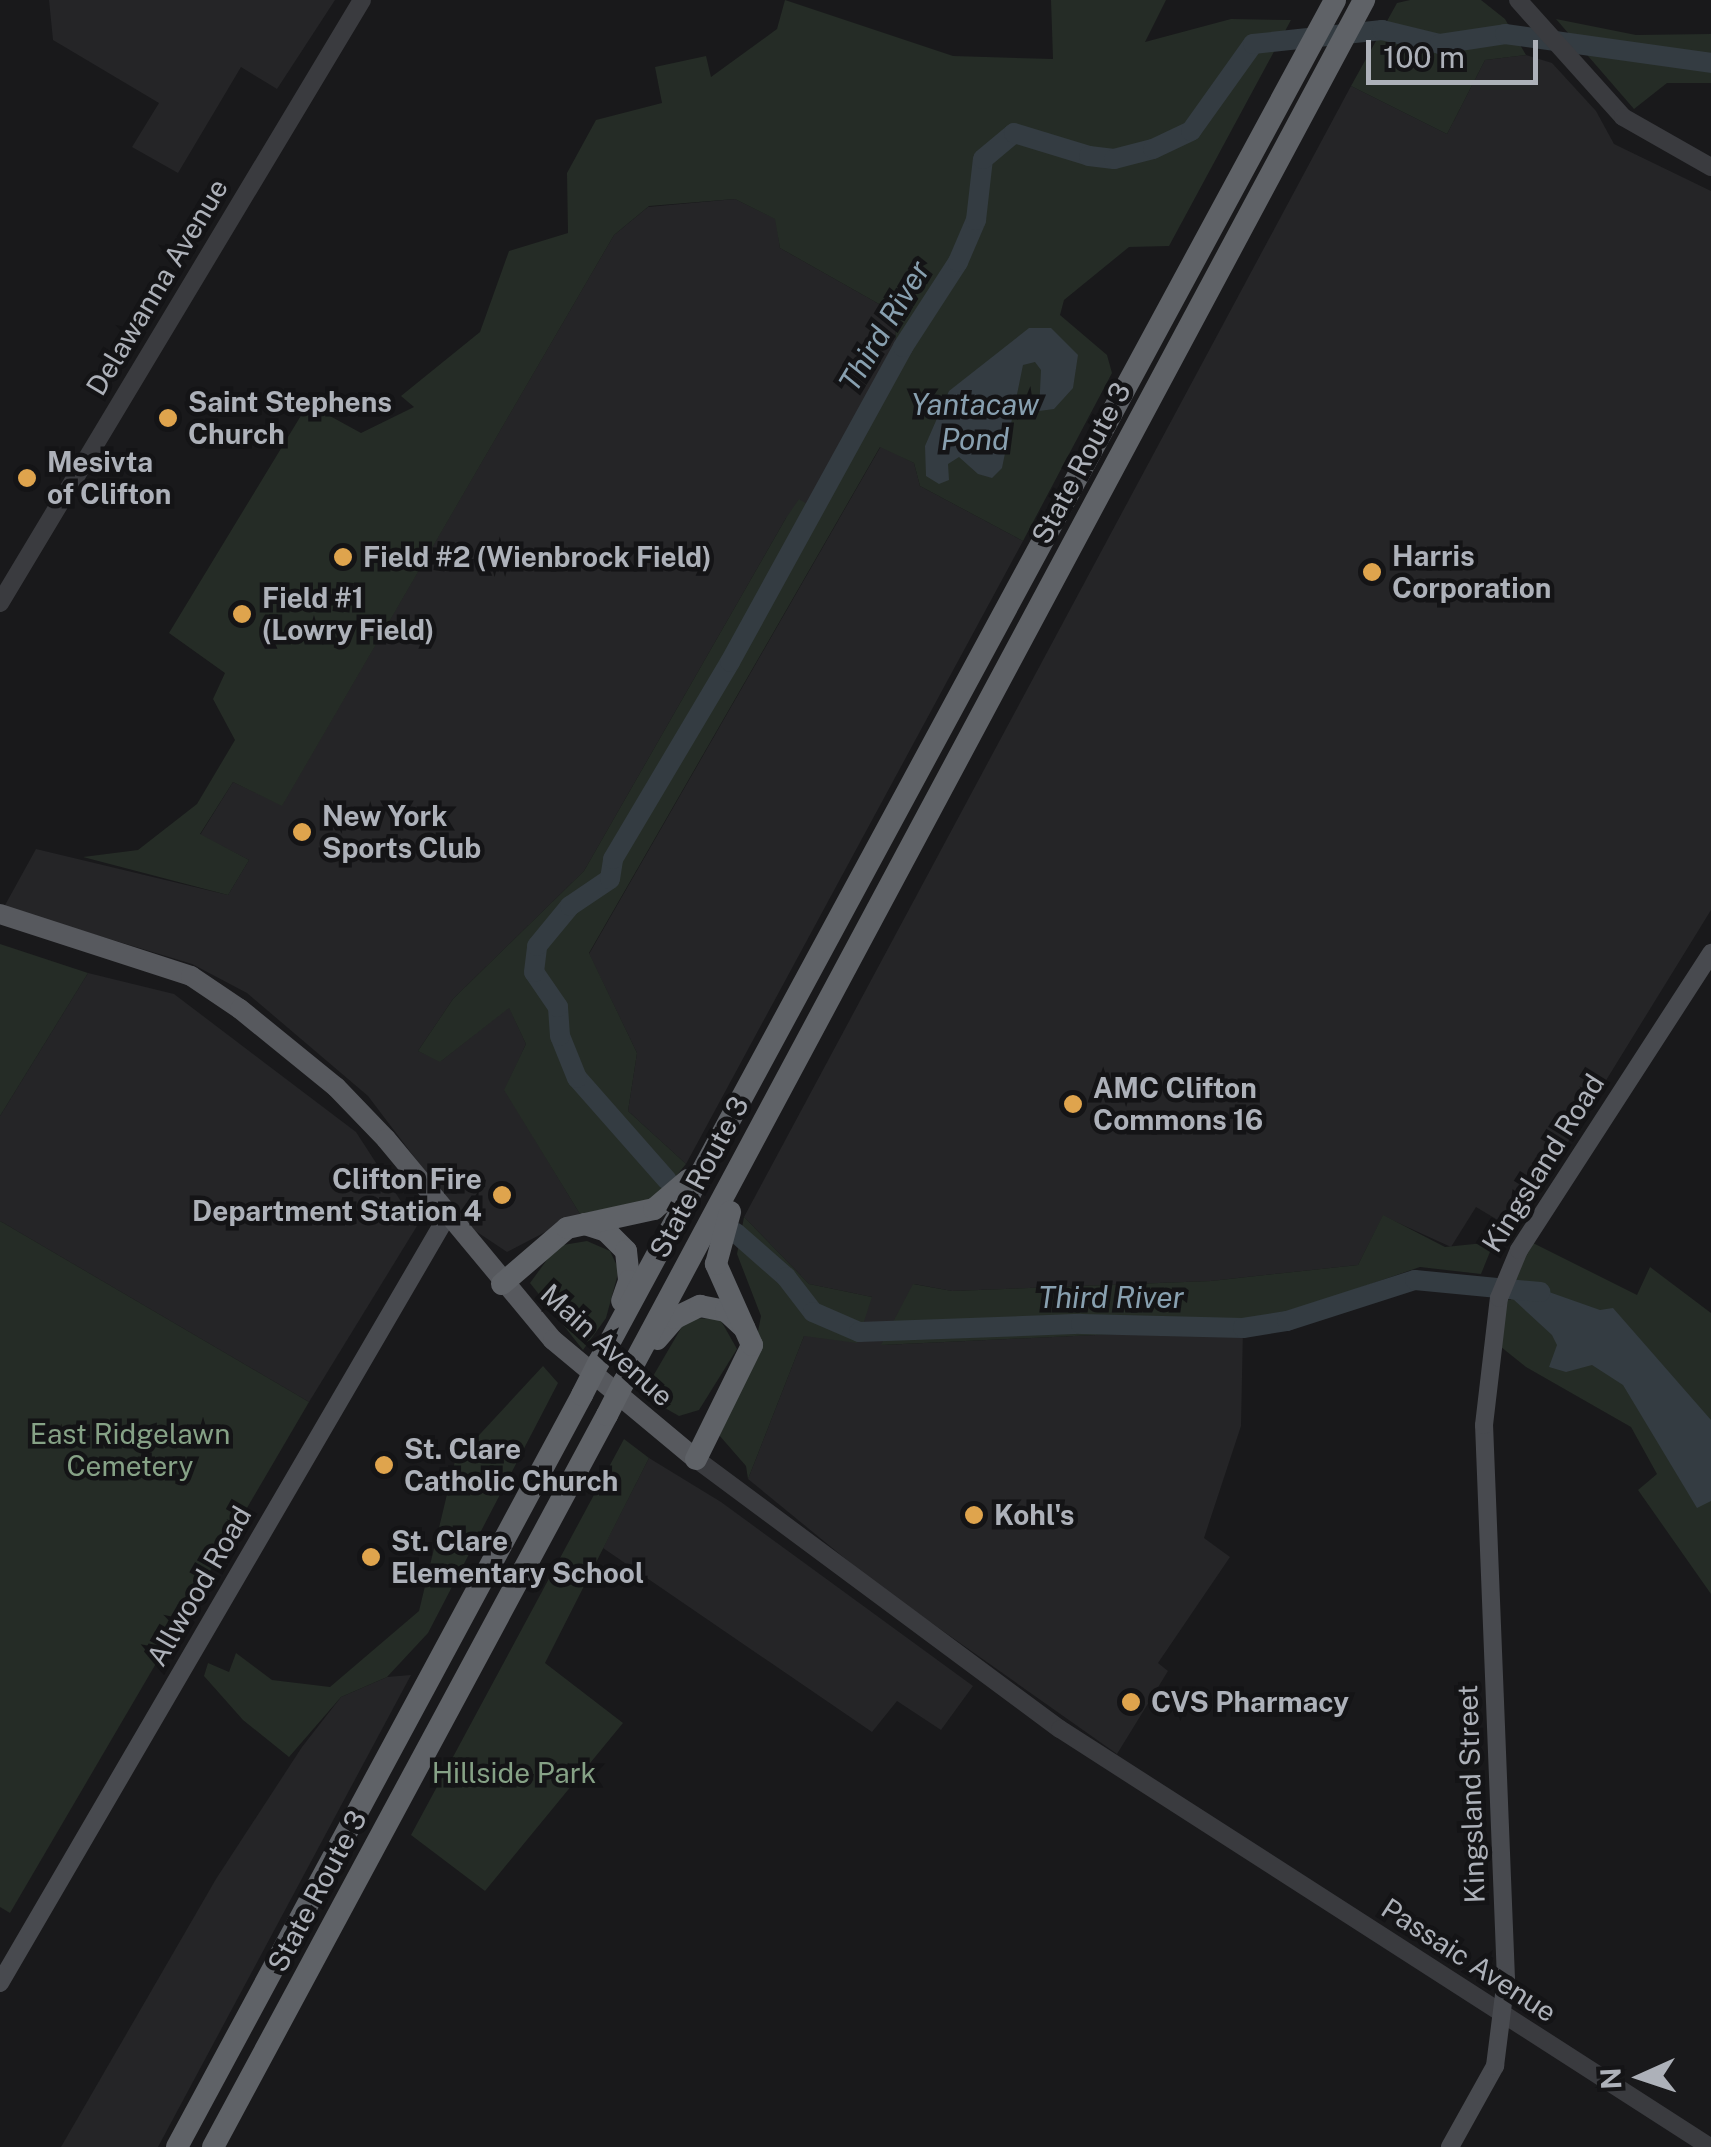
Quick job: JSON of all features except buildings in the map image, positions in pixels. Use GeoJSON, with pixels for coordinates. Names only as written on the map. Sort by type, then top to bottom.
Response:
{"type":"FeatureCollection","features":[{"type":"Feature","properties":{"kind":"highway","name":"State Route 3"},"geometry":{"type":"LineString","coordinates":[[214,2147],[1360,8]]}},
{"type":"Feature","properties":{"kind":"highway","name":"State Route 3"},"geometry":{"type":"LineString","coordinates":[[177,2147],[1330,9]]}},
{"type":"Feature","properties":{"kind":"highway"},"geometry":{"type":"LineString","coordinates":[[752,1345],[716,1264],[718,1238],[864,930]]}},
{"type":"Feature","properties":{"kind":"highway"},"geometry":{"type":"LineString","coordinates":[[502,1284],[555,1235],[581,1223],[654,1210],[712,1154]]}},
{"type":"Feature","properties":{"kind":"highway"},"geometry":{"type":"LineString","coordinates":[[581,1223],[617,1239],[630,1266],[600,1362]]}},
{"type":"Feature","properties":{"kind":"highway"},"geometry":{"type":"LineString","coordinates":[[624,1382],[688,1309],[726,1311],[752,1345]]}},
{"type":"Feature","properties":{"kind":"highway"},"geometry":{"type":"LineString","coordinates":[[696,1458],[752,1345]]}},
{"type":"Feature","properties":{"kind":"highway"},"geometry":{"type":"LineString","coordinates":[[225,2147],[256,2067]]}},
{"type":"Feature","properties":{"kind":"main road","name":"Main Avenue"},"geometry":{"type":"LineString","coordinates":[[0,914],[212,988],[336,1086],[502,1284],[582,1367],[696,1458]]}},
{"type":"Feature","properties":{"kind":"main road","name":"Kingsland Road"},"geometry":{"type":"LineString","coordinates":[[1484,1425],[1501,1289],[1711,953]]}},
{"type":"Feature","properties":{"kind":"main road","name":"Allwood Road"},"geometry":{"type":"LineString","coordinates":[[0,1983],[446,1218]]}},
{"type":"Feature","properties":{"kind":"main road","name":"Kingsland Street"},"geometry":{"type":"LineString","coordinates":[[1450,2147],[1489,2084],[1504,2017],[1484,1425]]}},
{"type":"Feature","properties":{"kind":"street","name":"Delawanna Avenue"},"geometry":{"type":"LineString","coordinates":[[0,604],[362,0]]}},
{"type":"Feature","properties":{"kind":"street"},"geometry":{"type":"LineString","coordinates":[[1518,0],[1634,126],[1711,167]]}},
{"type":"Feature","properties":{"kind":"street","name":"Main Avenue"},"geometry":{"type":"LineString","coordinates":[[696,1458],[1060,1729],[1200,1817]]}},
{"type":"Feature","properties":{"kind":"street","name":"Passaic Avenue"},"geometry":{"type":"LineString","coordinates":[[1200,1817],[1710,2147]]}},
{"type":"Feature","properties":{"kind":"shaded area"},"geometry":{"type":"Polygon","coordinates":[[[49,0],[335,0],[277,89],[241,67],[178,173],[132,147],[159,103],[53,40],[49,0]]]}},
{"type":"Feature","properties":{"kind":"shaded area"},"geometry":{"type":"Polygon","coordinates":[[[1526,55],[1552,63],[1596,111],[1614,144],[1711,191],[1711,910],[1507,1241],[1501,1222],[1476,1207],[1451,1247],[1383,1216],[1358,1265],[1211,1281],[952,1291],[914,1284],[882,1345],[1243,1328],[1241,1426],[1204,1538],[1230,1557],[1158,1663],[1168,1671],[1117,1754],[875,1583],[748,1479],[804,1336],[872,1297],[809,1284],[744,1217],[1351,86],[1447,134],[1485,60],[1526,55]]]}},
{"type":"Feature","properties":{"kind":"shaded area"},"geometry":{"type":"Polygon","coordinates":[[[735,199],[776,219],[780,248],[895,313],[896,347],[807,504],[786,518],[584,871],[453,999],[418,1051],[441,1061],[509,1007],[526,1044],[505,1090],[580,1214],[507,1252],[465,1224],[368,1096],[247,993],[192,964],[4,907],[36,849],[228,895],[249,860],[200,835],[233,782],[282,805],[614,235],[648,207],[735,199]]]}},
{"type":"Feature","properties":{"kind":"shaded area"},"geometry":{"type":"Polygon","coordinates":[[[881,446],[914,463],[920,486],[1023,541],[686,1164],[628,1111],[637,1053],[589,954],[881,446]]]}},
{"type":"Feature","properties":{"kind":"shaded area"},"geometry":{"type":"Polygon","coordinates":[[[88,973],[174,994],[356,1132],[417,1226],[309,1402],[0,1221],[0,1116],[88,973]]]}},
{"type":"Feature","properties":{"kind":"shaded area"},"geometry":{"type":"Polygon","coordinates":[[[649,1458],[721,1502],[973,1686],[941,1730],[897,1701],[872,1732],[603,1548],[649,1458]]]}},
{"type":"Feature","properties":{"kind":"shaded area"},"geometry":{"type":"Polygon","coordinates":[[[411,1675],[158,2147],[61,2147],[216,1879],[302,1747],[341,1697],[387,1677],[411,1675]]]}},
{"type":"Feature","properties":{"kind":"green space"},"geometry":{"type":"Polygon","coordinates":[[[785,0],[953,56],[1053,59],[1051,0],[1166,0],[1145,42],[1231,19],[1291,20],[1169,246],[1129,247],[1064,300],[1060,315],[1107,355],[1112,373],[1023,541],[920,486],[914,463],[880,447],[589,953],[637,1053],[628,1111],[686,1164],[657,1199],[580,1214],[504,1090],[526,1044],[509,1008],[440,1062],[418,1051],[453,999],[584,871],[786,518],[799,499],[807,504],[896,348],[895,313],[780,248],[775,219],[735,199],[649,206],[614,235],[282,806],[233,782],[200,834],[249,860],[228,895],[83,857],[138,850],[197,804],[235,740],[213,699],[225,673],[169,633],[308,404],[361,433],[414,407],[401,396],[480,332],[509,251],[568,233],[567,173],[596,120],[662,103],[655,67],[706,56],[711,77],[777,29],[785,0]]]}},
{"type":"Feature","properties":{"kind":"green space"},"geometry":{"type":"Polygon","coordinates":[[[1481,0],[1505,19],[1526,55],[1485,60],[1447,134],[1351,86],[1397,3],[1481,0]]]}},
{"type":"Feature","properties":{"kind":"green space"},"geometry":{"type":"Polygon","coordinates":[[[1556,19],[1636,35],[1711,34],[1711,83],[1667,83],[1634,109],[1556,19]]]}},
{"type":"Feature","properties":{"kind":"green space"},"geometry":{"type":"Polygon","coordinates":[[[0,944],[88,973],[0,1116],[0,944]]]}},
{"type":"Feature","properties":{"kind":"green space"},"geometry":{"type":"Polygon","coordinates":[[[1383,1215],[1445,1247],[1494,1242],[1481,1274],[1420,1267],[1243,1328],[881,1345],[913,1284],[952,1291],[1211,1281],[1358,1265],[1383,1215]]]}},
{"type":"Feature","properties":{"kind":"green space"},"geometry":{"type":"Polygon","coordinates":[[[744,1217],[809,1284],[872,1297],[857,1343],[804,1336],[748,1479],[746,1466],[719,1435],[753,1357],[761,1316],[737,1254],[744,1217]]]}},
{"type":"Feature","properties":{"kind":"green space","name":"East Ridgelawn Cemetery"},"geometry":{"type":"Polygon","coordinates":[[[0,1221],[309,1402],[10,1913],[0,1907],[0,1221]]]}},
{"type":"Feature","properties":{"kind":"green space"},"geometry":{"type":"Polygon","coordinates":[[[1525,1239],[1637,1295],[1650,1267],[1711,1313],[1711,1594],[1638,1490],[1657,1474],[1631,1427],[1526,1367],[1491,1339],[1499,1298],[1511,1300],[1525,1239]]]}},
{"type":"Feature","properties":{"kind":"green space"},"geometry":{"type":"Polygon","coordinates":[[[587,1241],[610,1251],[619,1270],[606,1318],[583,1350],[530,1283],[557,1246],[587,1241]]]}},
{"type":"Feature","properties":{"kind":"green space"},"geometry":{"type":"Polygon","coordinates":[[[687,1318],[720,1319],[737,1349],[699,1410],[679,1416],[642,1395],[687,1318]]]}},
{"type":"Feature","properties":{"kind":"green space"},"geometry":{"type":"Polygon","coordinates":[[[543,1366],[558,1383],[428,1633],[387,1677],[341,1697],[289,1757],[243,1720],[204,1676],[208,1663],[229,1672],[236,1653],[272,1680],[330,1687],[419,1611],[455,1461],[543,1366]]]}},
{"type":"Feature","properties":{"kind":"green space","name":"Hillside Park"},"geometry":{"type":"Polygon","coordinates":[[[624,1439],[649,1458],[545,1663],[623,1723],[485,1891],[411,1835],[624,1439]]]}},
{"type":"Feature","properties":{"kind":"water","name":"Yantacaw Pond"},"geometry":{"type":"Polygon","coordinates":[[[1029,328],[1051,328],[1078,355],[1073,388],[1054,409],[1039,411],[1041,370],[1035,362],[1023,365],[1002,468],[992,478],[978,474],[959,457],[948,464],[949,480],[939,484],[926,476],[925,446],[949,391],[1029,328]]]}},
{"type":"Feature","properties":{"kind":"water"},"geometry":{"type":"Polygon","coordinates":[[[1532,1286],[1600,1310],[1613,1308],[1711,1420],[1711,1501],[1697,1508],[1623,1385],[1592,1365],[1566,1372],[1549,1367],[1557,1345],[1552,1335],[1513,1299],[1517,1288],[1532,1286]]]}},
{"type":"Feature","properties":{"kind":"waterway","name":"Third River"},"geometry":{"type":"LineString","coordinates":[[667,1180],[577,1078],[560,1036],[558,1007],[534,972],[537,946],[570,906],[610,879],[613,859],[730,662],[903,347],[958,262],[976,220],[983,159],[1014,133],[1089,156],[1114,159],[1153,149],[1191,131],[1253,44],[1382,30],[1440,44],[1505,34],[1711,63]]}},
{"type":"Feature","properties":{"kind":"waterway","name":"Third River"},"geometry":{"type":"LineString","coordinates":[[736,1233],[786,1277],[813,1312],[859,1332],[1081,1324],[1243,1328],[1287,1321],[1415,1280],[1540,1292]]}},
{"type":"Feature","properties":{"kind":"place","name":"Saint Stephens Church"},"geometry":{"type":"Point","coordinates":[168,418]}},
{"type":"Feature","properties":{"kind":"place","name":"Mesivta of Clifton"},"geometry":{"type":"Point","coordinates":[27,478]}},
{"type":"Feature","properties":{"kind":"place","name":"Field #2 (Wienbrock Field)"},"geometry":{"type":"Point","coordinates":[343,557]}},
{"type":"Feature","properties":{"kind":"place","name":"Harris Corporation"},"geometry":{"type":"Point","coordinates":[1372,572]}},
{"type":"Feature","properties":{"kind":"place","name":"Field #1 (Lowry Field)"},"geometry":{"type":"Point","coordinates":[242,614]}},
{"type":"Feature","properties":{"kind":"place","name":"New York Sports Club"},"geometry":{"type":"Point","coordinates":[302,832]}},
{"type":"Feature","properties":{"kind":"place","name":"AMC Clifton Commons 16"},"geometry":{"type":"Point","coordinates":[1073,1104]}},
{"type":"Feature","properties":{"kind":"place","name":"Clifton Fire Department Station 4"},"geometry":{"type":"Point","coordinates":[502,1195]}},
{"type":"Feature","properties":{"kind":"place","name":"St. Clare Catholic Church"},"geometry":{"type":"Point","coordinates":[384,1465]}},
{"type":"Feature","properties":{"kind":"place","name":"Kohl's"},"geometry":{"type":"Point","coordinates":[974,1515]}},
{"type":"Feature","properties":{"kind":"place","name":"St. Clare Elementary School"},"geometry":{"type":"Point","coordinates":[371,1557]}},
{"type":"Feature","properties":{"kind":"place","name":"CVS Pharmacy"},"geometry":{"type":"Point","coordinates":[1131,1702]}}]}
